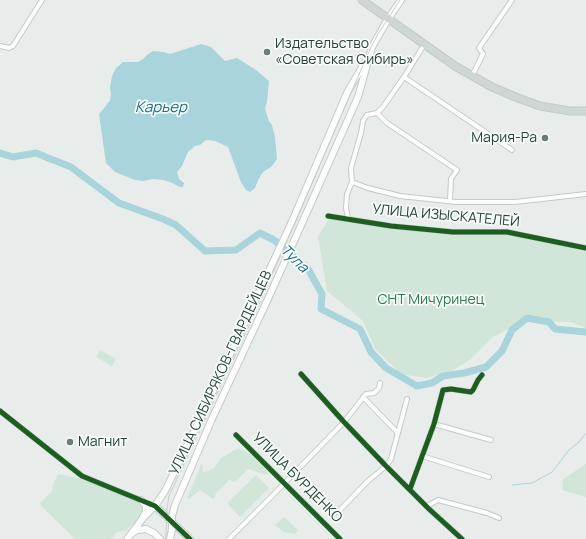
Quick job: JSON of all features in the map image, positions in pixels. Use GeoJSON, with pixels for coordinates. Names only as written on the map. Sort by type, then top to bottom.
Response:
{"type":"FeatureCollection","features":[{"type":"Feature","properties":{"kind":"main road"},"geometry":{"type":"LineString","coordinates":[[362,0],[455,66],[492,87],[540,106],[570,111],[586,111]]}},
{"type":"Feature","properties":{"kind":"main road","name":"УЛИЦА СИБИРЯКОВ-ГВАРДЕЙЦЕВ"},"geometry":{"type":"LineString","coordinates":[[129,537],[143,518],[155,506],[165,491],[294,217],[347,93],[379,34],[401,0]]}},
{"type":"Feature","properties":{"kind":"main road","name":"УЛИЦА СИБИРЯКОВ-ГВАРДЕЙЦЕВ"},"geometry":{"type":"LineString","coordinates":[[170,539],[172,535],[172,516],[175,505],[210,420],[304,221],[358,96],[370,53]]}},
{"type":"Feature","properties":{"kind":"main road"},"geometry":{"type":"LineString","coordinates":[[142,500],[146,506],[146,512],[143,518]]}},
{"type":"Feature","properties":{"kind":"main road"},"geometry":{"type":"LineString","coordinates":[[155,506],[190,539]]}},
{"type":"Feature","properties":{"kind":"main road"},"geometry":{"type":"LineString","coordinates":[[129,537],[137,530],[146,529],[154,533],[160,539]]}},
{"type":"Feature","properties":{"kind":"street"},"geometry":{"type":"LineString","coordinates":[[0,46],[9,48],[13,46],[42,0]]}},
{"type":"Feature","properties":{"kind":"street"},"geometry":{"type":"LineString","coordinates":[[472,76],[483,54],[480,48],[512,0]]}},
{"type":"Feature","properties":{"kind":"street"},"geometry":{"type":"LineString","coordinates":[[348,218],[346,208],[347,194],[352,182],[351,168],[363,121],[367,115],[377,113],[383,107],[424,45]]}},
{"type":"Feature","properties":{"kind":"street"},"geometry":{"type":"LineString","coordinates":[[404,77],[512,150]]}},
{"type":"Feature","properties":{"kind":"street"},"geometry":{"type":"LineString","coordinates":[[377,113],[387,123],[457,170],[451,180],[450,201]]}},
{"type":"Feature","properties":{"kind":"street"},"geometry":{"type":"LineString","coordinates":[[352,182],[368,188],[400,196],[456,202],[515,202],[586,194]]}},
{"type":"Feature","properties":{"kind":"street","name":"УЛИЦА ИЗЫСКАТЕЛЕЙ"},"geometry":{"type":"LineString","coordinates":[[328,216],[391,226],[453,232],[507,232],[586,248]]}},
{"type":"Feature","properties":{"kind":"street"},"geometry":{"type":"LineString","coordinates":[[301,374],[386,466],[462,539]]}},
{"type":"Feature","properties":{"kind":"street"},"geometry":{"type":"LineString","coordinates":[[410,489],[434,424],[443,390],[450,389],[471,392],[482,375]]}},
{"type":"Feature","properties":{"kind":"street"},"geometry":{"type":"LineString","coordinates":[[229,539],[344,422],[362,397],[366,394],[374,393],[379,388],[380,383]]}},
{"type":"Feature","properties":{"kind":"street"},"geometry":{"type":"LineString","coordinates":[[362,397],[398,433]]}},
{"type":"Feature","properties":{"kind":"street"},"geometry":{"type":"LineString","coordinates":[[338,512],[391,460],[407,399]]}},
{"type":"Feature","properties":{"kind":"street"},"geometry":{"type":"LineString","coordinates":[[0,411],[82,476],[155,506]]}},
{"type":"Feature","properties":{"kind":"street"},"geometry":{"type":"LineString","coordinates":[[434,424],[492,440]]}},
{"type":"Feature","properties":{"kind":"street","name":"УЛИЦА БУРДЕНКО"},"geometry":{"type":"LineString","coordinates":[[236,435],[340,539]]}},
{"type":"Feature","properties":{"kind":"street"},"geometry":{"type":"LineString","coordinates":[[422,456],[489,477]]}},
{"type":"Feature","properties":{"kind":"street"},"geometry":{"type":"LineString","coordinates":[[427,506],[438,500],[487,513],[499,518]]}},
{"type":"Feature","properties":{"kind":"green space","name":"СНТ Мичуринец"},"geometry":{"type":"Polygon","coordinates":[[[349,218],[391,226],[506,235],[586,248],[586,328],[570,322],[524,321],[493,337],[471,359],[450,372],[426,378],[401,374],[375,349],[363,321],[327,291],[318,237],[328,220],[349,218]]]}},
{"type":"Feature","properties":{"kind":"green space"},"geometry":{"type":"Polygon","coordinates":[[[100,350],[116,359],[112,366],[96,357],[100,350]]]}},
{"type":"Feature","properties":{"kind":"green space"},"geometry":{"type":"Polygon","coordinates":[[[238,448],[254,456],[268,473],[265,475],[248,469],[235,482],[229,480],[213,499],[200,490],[189,499],[187,498],[202,462],[203,473],[214,468],[221,458],[238,448]]]}},
{"type":"Feature","properties":{"kind":"green space"},"geometry":{"type":"Polygon","coordinates":[[[586,464],[586,497],[562,490],[563,479],[586,464]]]}},
{"type":"Feature","properties":{"kind":"green space"},"geometry":{"type":"Polygon","coordinates":[[[58,474],[83,479],[140,502],[145,508],[144,512],[126,531],[117,532],[111,539],[75,539],[41,506],[40,503],[52,491],[52,486],[58,474]]]}},
{"type":"Feature","properties":{"kind":"green space"},"geometry":{"type":"Polygon","coordinates":[[[256,475],[269,488],[240,517],[227,503],[256,475]]]}},
{"type":"Feature","properties":{"kind":"green space"},"geometry":{"type":"Polygon","coordinates":[[[284,517],[298,530],[295,534],[283,532],[275,525],[284,517]]]}},
{"type":"Feature","properties":{"kind":"water","name":"Карьер"},"geometry":{"type":"Polygon","coordinates":[[[201,44],[211,47],[225,61],[237,58],[256,70],[269,81],[265,109],[272,125],[275,137],[277,159],[271,167],[263,172],[255,188],[250,192],[246,190],[241,182],[228,147],[215,141],[206,140],[188,152],[182,166],[177,172],[179,179],[184,183],[183,187],[163,180],[135,180],[115,172],[106,163],[99,114],[110,100],[112,76],[116,68],[123,62],[138,62],[153,51],[170,54],[201,44]]]}},
{"type":"Feature","properties":{"kind":"waterway","name":"Тула"},"geometry":{"type":"LineString","coordinates":[[0,153],[13,157],[36,153],[71,167],[119,203],[176,225],[205,251],[236,250],[260,233],[274,240],[308,269],[322,294],[321,309],[360,329],[371,352],[386,368],[417,386],[432,383],[443,376],[464,373],[486,367],[502,351],[512,330],[527,318],[549,322],[555,329],[586,332]]}},
{"type":"Feature","properties":{"kind":"waterway"},"geometry":{"type":"LineString","coordinates":[[512,485],[532,483],[552,472],[569,450],[579,442],[586,433]]}},
{"type":"Feature","properties":{"kind":"tram line"},"geometry":{"type":"LineString","coordinates":[[165,539],[169,496],[263,296],[371,47],[400,0]]}},
{"type":"Feature","properties":{"kind":"tram line"},"geometry":{"type":"LineString","coordinates":[[168,517],[172,526],[186,539]]}},
{"type":"Feature","properties":{"kind":"cycle path"},"geometry":{"type":"LineString","coordinates":[[328,216],[391,226],[453,232],[507,232],[586,248]]}},
{"type":"Feature","properties":{"kind":"cycle path"},"geometry":{"type":"LineString","coordinates":[[301,374],[386,466],[429,509],[462,539]]}},
{"type":"Feature","properties":{"kind":"cycle path"},"geometry":{"type":"LineString","coordinates":[[410,489],[434,424],[443,390],[451,389],[471,392],[482,375]]}},
{"type":"Feature","properties":{"kind":"cycle path"},"geometry":{"type":"LineString","coordinates":[[0,411],[82,476],[155,506],[190,539]]}},
{"type":"Feature","properties":{"kind":"cycle path"},"geometry":{"type":"LineString","coordinates":[[236,435],[340,539]]}},
{"type":"Feature","properties":{"kind":"place","name":"Издательство «Советская Сибирь»"},"geometry":{"type":"Point","coordinates":[267,52]}},
{"type":"Feature","properties":{"kind":"place","name":"Мария-Ра"},"geometry":{"type":"Point","coordinates":[545,138]}},
{"type":"Feature","properties":{"kind":"place","name":"Магнит"},"geometry":{"type":"Point","coordinates":[70,442]}}]}
